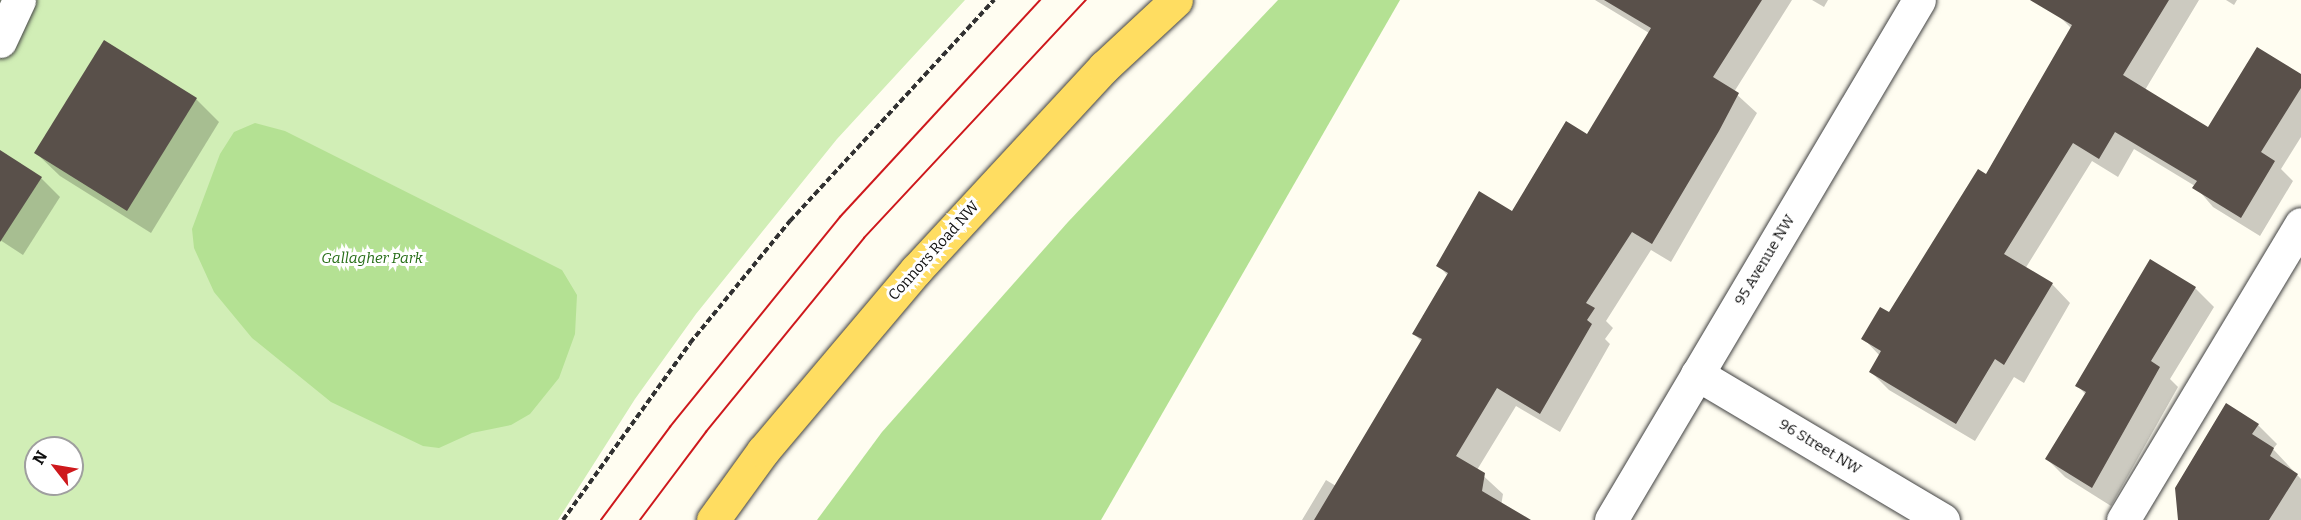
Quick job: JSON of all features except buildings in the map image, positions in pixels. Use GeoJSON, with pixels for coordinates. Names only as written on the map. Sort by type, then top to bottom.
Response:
{"type":"FeatureCollection","features":[{"type":"Feature","properties":{"kind":"main road","name":"Connors Road NW"},"geometry":{"type":"LineString","coordinates":[[713,520],[763,451],[916,270],[1104,67],[1176,0]]}},
{"type":"Feature","properties":{"kind":"street"},"geometry":{"type":"LineString","coordinates":[[0,41],[20,0]]}},
{"type":"Feature","properties":{"kind":"street","name":"95 Avenue NW"},"geometry":{"type":"LineString","coordinates":[[1611,520],[1919,0]]}},
{"type":"Feature","properties":{"kind":"street"},"geometry":{"type":"LineString","coordinates":[[2123,520],[2301,224]]}},
{"type":"Feature","properties":{"kind":"street","name":"96 Street NW"},"geometry":{"type":"LineString","coordinates":[[1697,374],[1943,520]]}},
{"type":"Feature","properties":{"kind":"path"},"geometry":{"type":"LineString","coordinates":[[563,520],[690,343],[790,221],[994,0]]}},
{"type":"Feature","properties":{"kind":"green space","name":"Gallagher Park"},"geometry":{"type":"Polygon","coordinates":[[[0,0],[965,0],[837,139],[696,314],[635,399],[558,520],[0,520],[0,0]]]}},
{"type":"Feature","properties":{"kind":"green space"},"geometry":{"type":"Polygon","coordinates":[[[1278,0],[1400,0],[1101,520],[817,520],[882,432],[1068,222],[1278,0]]]}},
{"type":"Feature","properties":{"kind":"green space"},"geometry":{"type":"Polygon","coordinates":[[[255,123],[285,131],[562,270],[577,295],[575,334],[559,378],[530,414],[511,425],[472,433],[439,448],[423,446],[331,402],[252,338],[214,292],[194,248],[192,229],[220,154],[234,132],[255,123]]]}},
{"type":"Feature","properties":{"kind":"tram line"},"geometry":{"type":"LineString","coordinates":[[601,520],[670,427],[840,217],[1040,0]]}},
{"type":"Feature","properties":{"kind":"tram line"},"geometry":{"type":"LineString","coordinates":[[640,520],[706,432],[864,238],[1086,0]]}}]}
